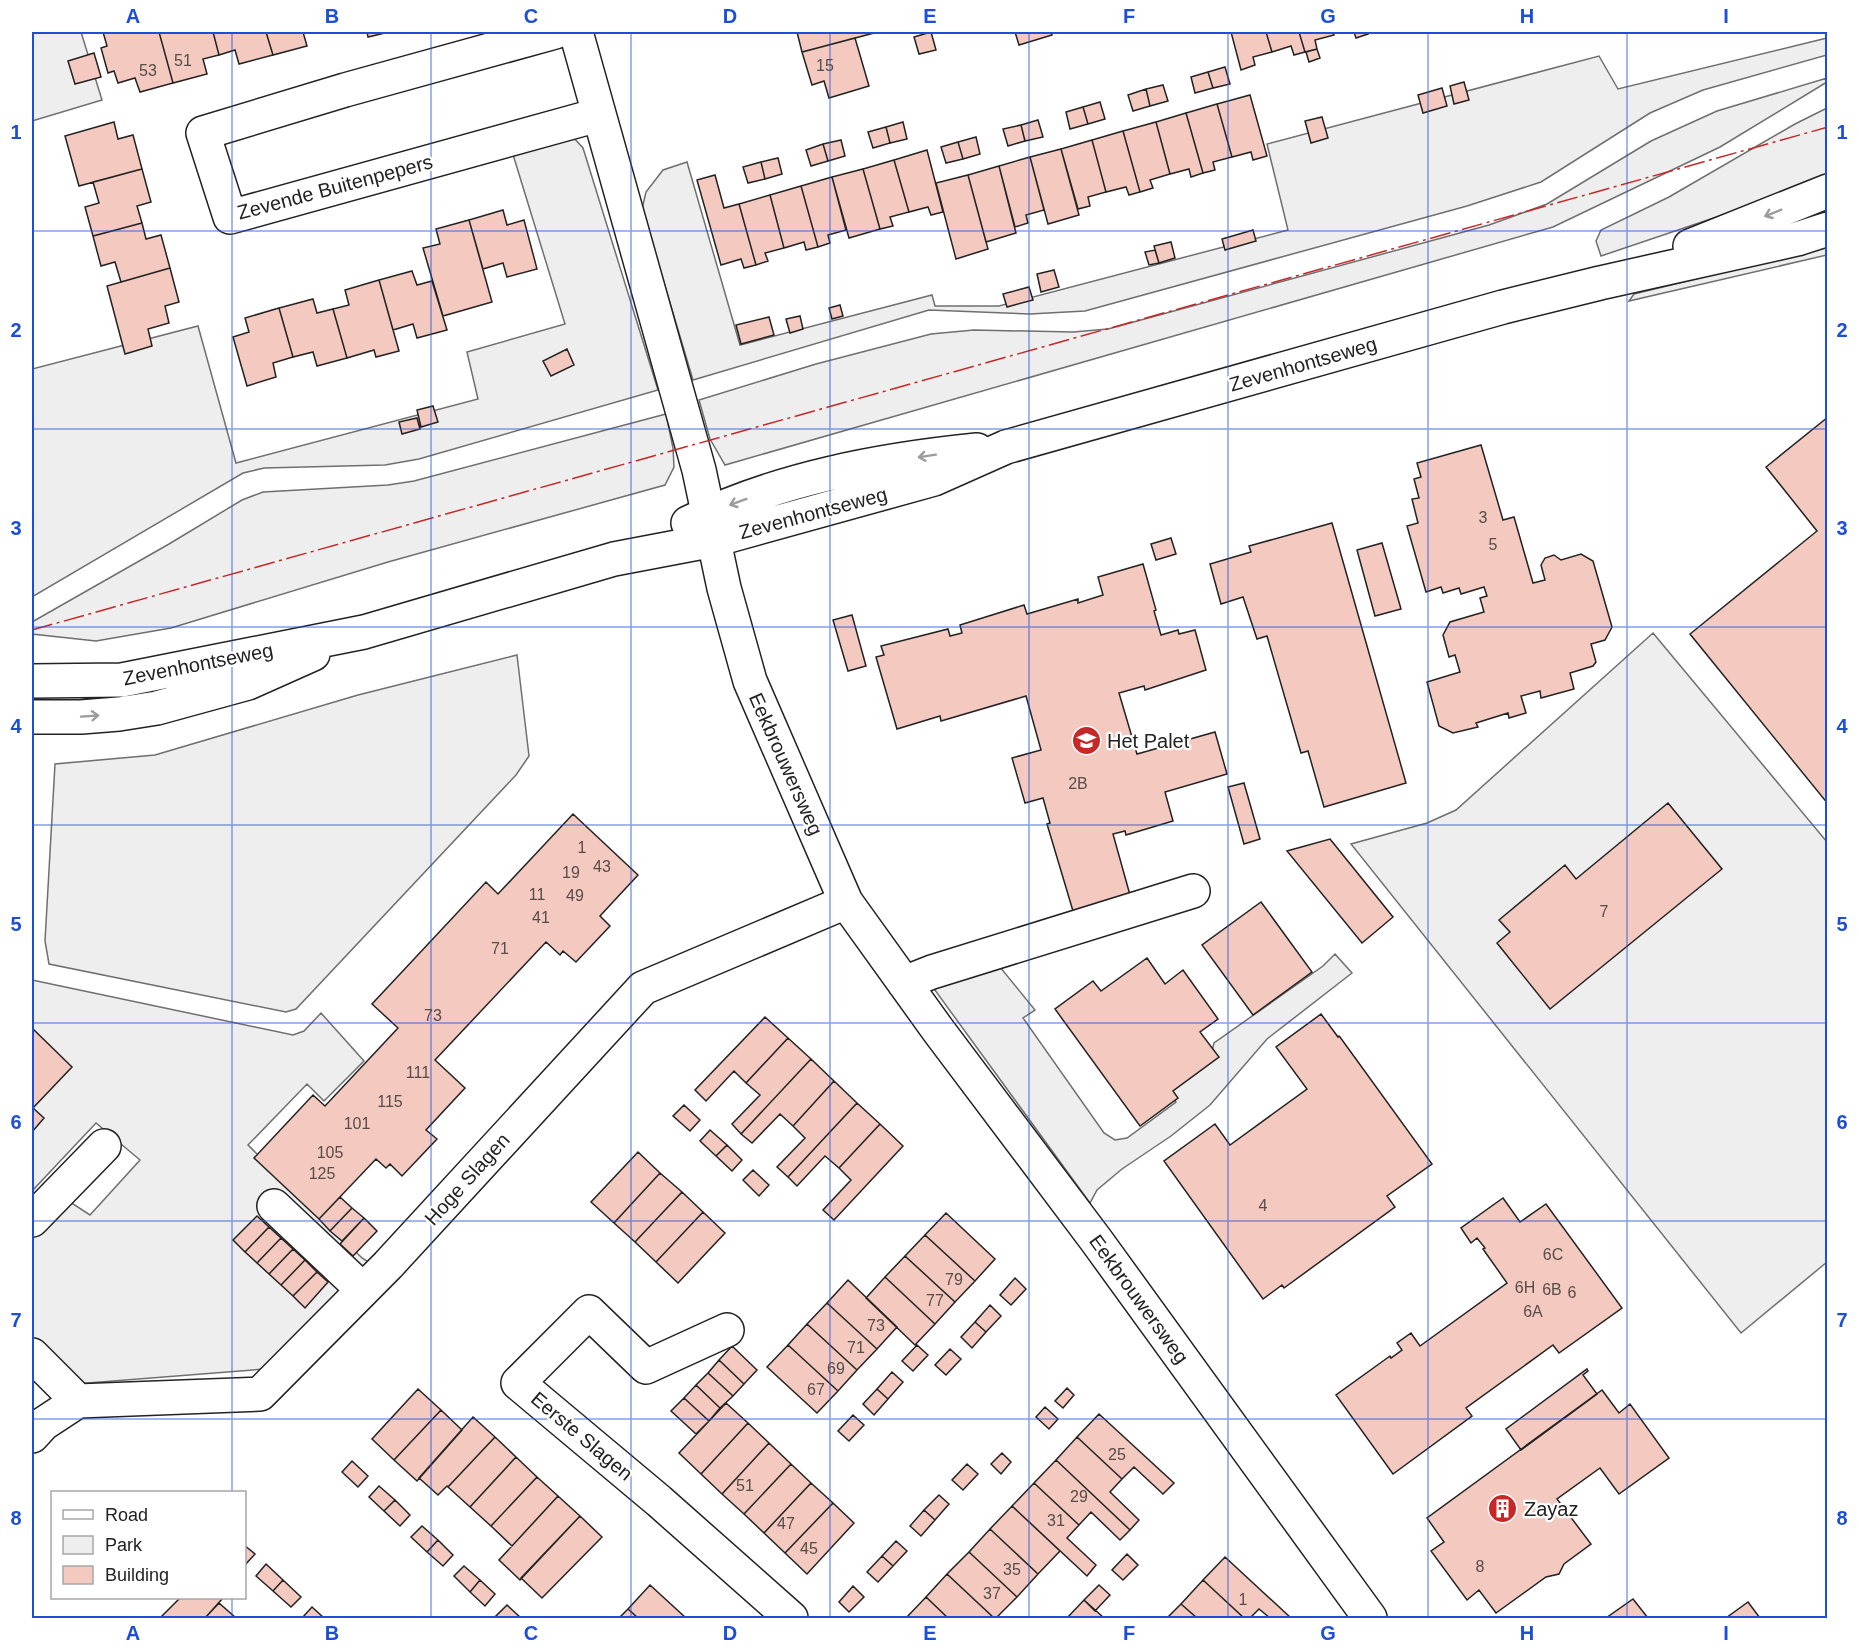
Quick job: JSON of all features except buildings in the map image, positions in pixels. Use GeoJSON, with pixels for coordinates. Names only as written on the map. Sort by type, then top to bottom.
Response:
{"type":"FeatureCollection","features":[{"type":"Feature","properties":{"kind":"street","name":"Zevende Buitenpepers"},"geometry":{"type":"LineString","coordinates":[[555,32],[345,90],[203,133],[230,218],[598,116]]}},
{"type":"Feature","properties":{"kind":"street"},"geometry":{"type":"LineString","coordinates":[[576,32],[679,396],[699,470],[711,527]]}},
{"type":"Feature","properties":{"kind":"street","name":"Zevenhontseweg"},"geometry":{"type":"LineString","coordinates":[[1600,283],[1827,191]]}},
{"type":"Feature","properties":{"kind":"street","name":"Zevenhontseweg"},"geometry":{"type":"LineString","coordinates":[[32,681],[122,680],[364,632],[614,559],[711,527],[934,479],[1006,447],[1503,307],[1797,239],[1827,228]]}},
{"type":"Feature","properties":{"kind":"street","name":"Eekbrouwersweg"},"geometry":{"type":"LineString","coordinates":[[711,527],[724,588],[750,681],[846,902],[1096,1240],[1370,1618]]}},
{"type":"Feature","properties":{"kind":"street","name":"Zevenhontseweg"},"geometry":{"type":"LineString","coordinates":[[32,717],[81,717],[157,708],[248,683],[364,632]]}},
{"type":"Feature","properties":{"kind":"street"},"geometry":{"type":"LineString","coordinates":[[904,982],[1193,891]]}},
{"type":"Feature","properties":{"kind":"street","name":"Hoge Slagen"},"geometry":{"type":"LineString","coordinates":[[78,1401],[260,1394],[363,1290],[643,988],[846,902]]}},
{"type":"Feature","properties":{"kind":"street"},"geometry":{"type":"LineString","coordinates":[[32,1220],[104,1146]]}},
{"type":"Feature","properties":{"kind":"street"},"geometry":{"type":"LineString","coordinates":[[274,1206],[363,1290]]}},
{"type":"Feature","properties":{"kind":"street","name":"Eerste Slagen"},"geometry":{"type":"LineString","coordinates":[[727,1330],[646,1367],[589,1312],[518,1383],[659,1501],[792,1618]]}},
{"type":"Feature","properties":{"kind":"street"},"geometry":{"type":"LineString","coordinates":[[32,1355],[78,1401],[43,1424],[32,1436]]}},
{"type":"Feature","properties":{"kind":"green space"},"geometry":{"type":"Polygon","coordinates":[[[32,32],[81,32],[102,100],[32,121],[32,32]]]}},
{"type":"Feature","properties":{"kind":"green space"},"geometry":{"type":"Polygon","coordinates":[[[1827,38],[1827,55],[1703,90],[1650,113],[1541,182],[1467,206],[1085,311],[1030,314],[929,310],[693,380],[642,209],[646,192],[663,170],[687,162],[740,345],[932,295],[935,306],[999,306],[1288,230],[1267,144],[1599,56],[1618,89],[1827,38]]]}},
{"type":"Feature","properties":{"kind":"green space"},"geometry":{"type":"Polygon","coordinates":[[[1827,78],[1827,82],[1720,147],[1553,227],[725,465],[710,439],[699,400],[816,364],[931,334],[974,330],[1073,332],[1108,329],[1489,225],[1547,204],[1651,141],[1717,111],[1827,78]]]}},
{"type":"Feature","properties":{"kind":"green space"},"geometry":{"type":"Polygon","coordinates":[[[1827,108],[1827,176],[1764,201],[1601,256],[1596,241],[1601,230],[1669,197],[1827,108]]]}},
{"type":"Feature","properties":{"kind":"green space"},"geometry":{"type":"Polygon","coordinates":[[[573,137],[583,148],[658,390],[419,459],[385,465],[264,468],[243,473],[32,597],[32,369],[198,326],[236,463],[478,399],[467,352],[565,324],[511,148],[573,137]]]}},
{"type":"Feature","properties":{"kind":"green space"},"geometry":{"type":"Polygon","coordinates":[[[1827,247],[1827,255],[1629,301],[1634,294],[1827,247]]]}},
{"type":"Feature","properties":{"kind":"green space"},"geometry":{"type":"Polygon","coordinates":[[[666,414],[673,448],[674,467],[665,485],[388,562],[171,628],[96,641],[32,634],[32,622],[242,500],[263,492],[388,485],[414,481],[666,414]]]}},
{"type":"Feature","properties":{"kind":"green space"},"geometry":{"type":"Polygon","coordinates":[[[1653,633],[1827,842],[1827,1262],[1741,1333],[1351,844],[1427,823],[1456,810],[1653,633]]]}},
{"type":"Feature","properties":{"kind":"green space"},"geometry":{"type":"Polygon","coordinates":[[[517,655],[529,756],[516,775],[296,1009],[286,1012],[49,964],[45,941],[55,764],[155,755],[358,695],[517,655]]]}},
{"type":"Feature","properties":{"kind":"green space"},"geometry":{"type":"Polygon","coordinates":[[[1335,954],[1352,973],[1267,1039],[1210,1105],[1171,1136],[1122,1169],[1097,1190],[1090,1203],[932,986],[1000,967],[1035,1010],[1023,1018],[1104,1133],[1115,1140],[1127,1138],[1176,1102],[1165,1088],[1212,1051],[1214,1043],[1323,966],[1335,954]]]}},
{"type":"Feature","properties":{"kind":"green space"},"geometry":{"type":"Polygon","coordinates":[[[32,980],[293,1035],[304,1031],[321,1013],[364,1061],[324,1101],[307,1084],[248,1145],[362,1258],[370,1263],[265,1369],[75,1384],[32,1355],[32,1233],[64,1198],[90,1215],[140,1160],[96,1123],[32,1191],[32,980]]]}},
{"type":"Feature","properties":{"kind":"power"},"geometry":{"type":"LineString","coordinates":[[32,630],[1828,127]]}},
{"type":"Feature","properties":{"kind":"place","name":"Het Palet"},"geometry":{"type":"Point","coordinates":[1086,741]}},
{"type":"Feature","properties":{"kind":"place","name":"Zayaz"},"geometry":{"type":"Point","coordinates":[1503,1509]}}]}
